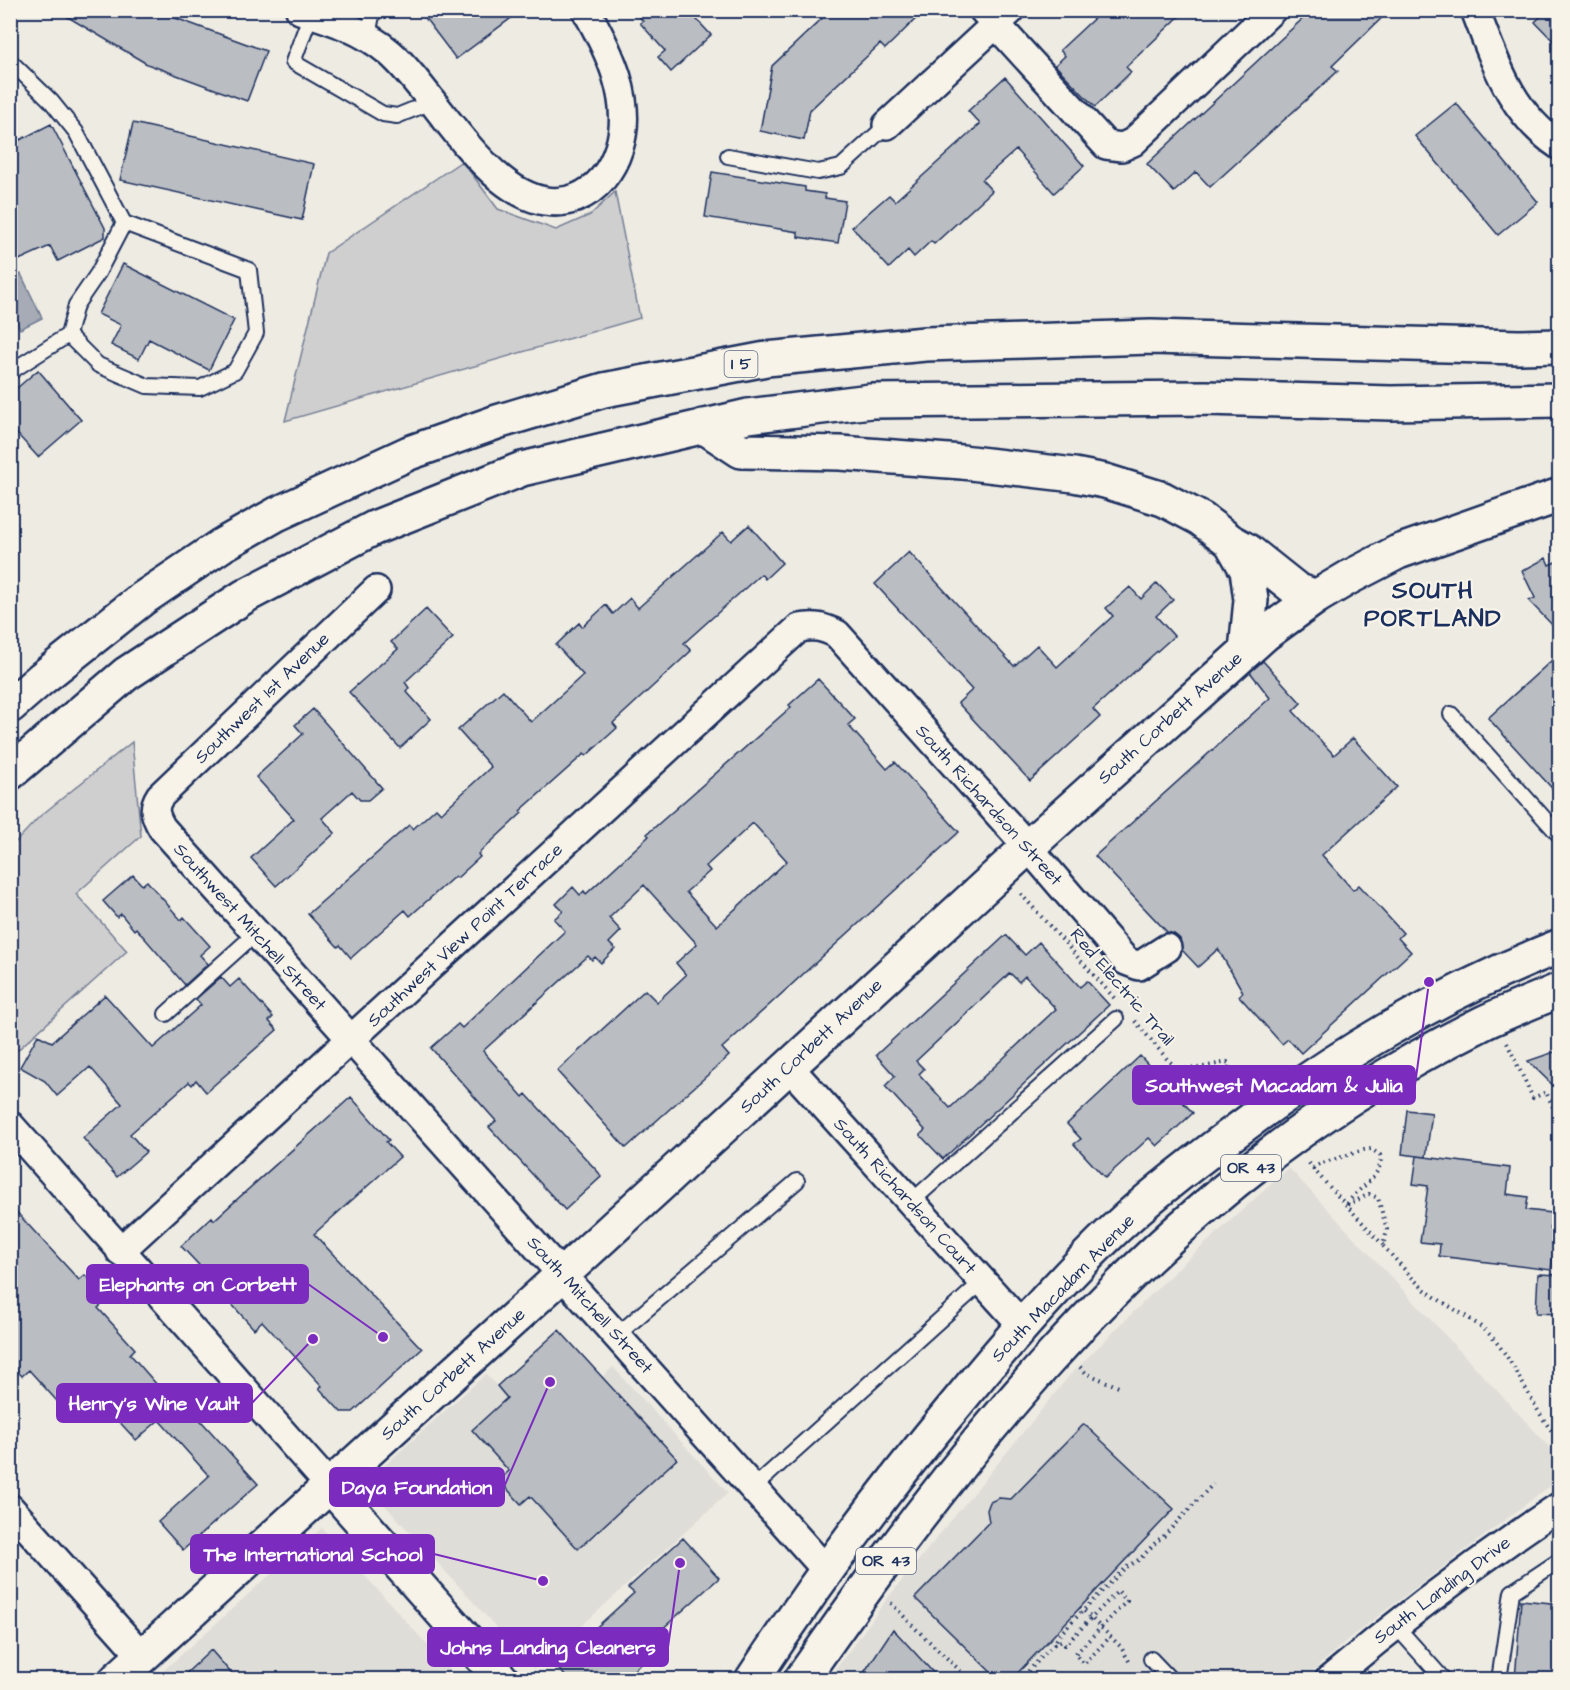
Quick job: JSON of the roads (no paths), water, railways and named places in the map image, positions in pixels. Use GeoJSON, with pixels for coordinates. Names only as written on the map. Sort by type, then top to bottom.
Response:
{"type":"FeatureCollection","features":[{"type":"Feature","properties":{"kind":"main road","name":"I 5"},"geometry":{"type":"LineString","coordinates":[[10,706],[142,599],[222,545],[278,514],[409,453],[497,422],[604,390],[766,359],[925,344],[1151,337],[1519,347],[1560,346]]}},
{"type":"Feature","properties":{"kind":"main road"},"geometry":{"type":"LineString","coordinates":[[10,773],[126,674],[245,596],[374,528],[522,469],[748,416],[871,401],[1205,398],[1390,403],[1560,400]]}},
{"type":"Feature","properties":{"kind":"main road"},"geometry":{"type":"LineString","coordinates":[[703,426],[741,451],[840,453],[940,460],[1074,475],[1105,481],[1163,499],[1201,519],[1230,541],[1248,551],[1298,590],[1316,597]]}},
{"type":"Feature","properties":{"kind":"main road","name":"South Corbett Avenue"},"geometry":{"type":"LineString","coordinates":[[116,1680],[1245,651],[1316,597],[1398,552],[1560,495]]}},
{"type":"Feature","properties":{"kind":"main road"},"geometry":{"type":"LineString","coordinates":[[1230,541],[1247,570],[1251,600],[1245,651]]}},
{"type":"Feature","properties":{"kind":"main road","name":"South Macadam Avenue"},"geometry":{"type":"LineString","coordinates":[[752,1680],[827,1571],[908,1461],[1022,1325],[1116,1228],[1192,1164],[1269,1106],[1333,1062],[1434,1002],[1511,965],[1560,946]]}},
{"type":"Feature","properties":{"kind":"main road","name":"OR 43"},"geometry":{"type":"LineString","coordinates":[[801,1680],[853,1604],[975,1444],[1053,1354],[1144,1262],[1220,1193],[1289,1140],[1355,1095],[1425,1054],[1496,1018],[1560,990]]}},
{"type":"Feature","properties":{"kind":"main road"},"geometry":{"type":"LineString","coordinates":[[975,1444],[1017,1378],[1028,1348],[1022,1325]]}},
{"type":"Feature","properties":{"kind":"main road"},"geometry":{"type":"LineString","coordinates":[[330,1486],[502,1680]]}},
{"type":"Feature","properties":{"kind":"street"},"geometry":{"type":"LineString","coordinates":[[305,12],[344,25],[370,23],[494,174],[510,188],[530,198],[551,202],[569,200],[589,191],[605,177],[620,146],[623,105],[615,71],[586,10]]}},
{"type":"Feature","properties":{"kind":"street"},"geometry":{"type":"LineString","coordinates":[[887,125],[997,15],[1106,145],[1122,147],[1133,142],[1272,10]]}},
{"type":"Feature","properties":{"kind":"street"},"geometry":{"type":"LineString","coordinates":[[1475,11],[1508,90],[1528,118],[1549,139],[1560,146]]}},
{"type":"Feature","properties":{"kind":"street","name":"Southwest 1st Avenue"},"geometry":{"type":"LineString","coordinates":[[154,810],[160,796],[376,590]]}},
{"type":"Feature","properties":{"kind":"street","name":"South Richardson Street"},"geometry":{"type":"LineString","coordinates":[[812,626],[824,627],[837,634],[1028,847],[1126,961],[1138,966],[1167,948]]}},
{"type":"Feature","properties":{"kind":"street","name":"Southwest View Point Terrace"},"geometry":{"type":"LineString","coordinates":[[120,1251],[789,636],[799,628],[812,626]]}},
{"type":"Feature","properties":{"kind":"street","name":"Southwest Mitchell Street"},"geometry":{"type":"LineString","coordinates":[[154,810],[162,828],[352,1040]]}},
{"type":"Feature","properties":{"kind":"street","name":"South Mitchell Street"},"geometry":{"type":"LineString","coordinates":[[352,1040],[827,1571]]}},
{"type":"Feature","properties":{"kind":"street","name":"South Richardson Court"},"geometry":{"type":"LineString","coordinates":[[789,1067],[1022,1325]]}},
{"type":"Feature","properties":{"kind":"street"},"geometry":{"type":"LineString","coordinates":[[10,1125],[330,1486]]}},
{"type":"Feature","properties":{"kind":"street","name":"South Landing Drive"},"geometry":{"type":"LineString","coordinates":[[1329,1680],[1395,1625],[1481,1559],[1560,1506]]}},
{"type":"Feature","properties":{"kind":"street"},"geometry":{"type":"LineString","coordinates":[[10,1508],[142,1656]]}},
{"type":"Feature","properties":{"kind":"lane"},"geometry":{"type":"LineString","coordinates":[[305,12],[293,62],[383,114],[397,116],[434,101]]}},
{"type":"Feature","properties":{"kind":"lane"},"geometry":{"type":"LineString","coordinates":[[10,61],[51,101],[76,132],[124,223],[249,270],[256,333],[235,371],[200,388],[147,386],[98,365],[68,335]]}},
{"type":"Feature","properties":{"kind":"lane"},"geometry":{"type":"LineString","coordinates":[[728,156],[818,172],[830,170],[841,167],[887,125]]}},
{"type":"Feature","properties":{"kind":"lane"},"geometry":{"type":"LineString","coordinates":[[10,372],[68,335],[76,305],[98,273],[124,223]]}},
{"type":"Feature","properties":{"kind":"lane"},"geometry":{"type":"LineString","coordinates":[[1451,714],[1560,836]]}},
{"type":"Feature","properties":{"kind":"lane"},"geometry":{"type":"LineString","coordinates":[[166,1014],[256,933]]}},
{"type":"Feature","properties":{"kind":"lane"},"geometry":{"type":"LineString","coordinates":[[911,1202],[1119,1014]]}},
{"type":"Feature","properties":{"kind":"lane"},"geometry":{"type":"LineString","coordinates":[[617,1335],[797,1181]]}},
{"type":"Feature","properties":{"kind":"lane"},"geometry":{"type":"LineString","coordinates":[[753,1488],[983,1281]]}},
{"type":"Feature","properties":{"kind":"lane"},"geometry":{"type":"LineString","coordinates":[[1499,1680],[1512,1592],[1560,1560]]}},
{"type":"Feature","properties":{"kind":"lane"},"geometry":{"type":"LineString","coordinates":[[1395,1625],[1444,1680]]}},
{"type":"Feature","properties":{"kind":"lane"},"geometry":{"type":"LineString","coordinates":[[1151,1659],[1171,1680]]}},
{"type":"Feature","properties":{"kind":"place","name":"Southwest Macadam & Julia"},"geometry":{"type":"Point","coordinates":[1429,982]}},
{"type":"Feature","properties":{"kind":"place","name":"Elephants on Corbett"},"geometry":{"type":"Point","coordinates":[383,1337]}},
{"type":"Feature","properties":{"kind":"place","name":"Henry's Wine Vault"},"geometry":{"type":"Point","coordinates":[313,1339]}},
{"type":"Feature","properties":{"kind":"place","name":"Daya Foundation"},"geometry":{"type":"Point","coordinates":[550,1382]}},
{"type":"Feature","properties":{"kind":"place","name":"Johns Landing Cleaners"},"geometry":{"type":"Point","coordinates":[680,1563]}},
{"type":"Feature","properties":{"kind":"place","name":"The International School"},"geometry":{"type":"Point","coordinates":[543,1581]}},
{"type":"Feature","properties":{"kind":"district","name":"SOUTH PORTLAND"},"geometry":{"type":"Point","coordinates":[1433,605]}}]}
